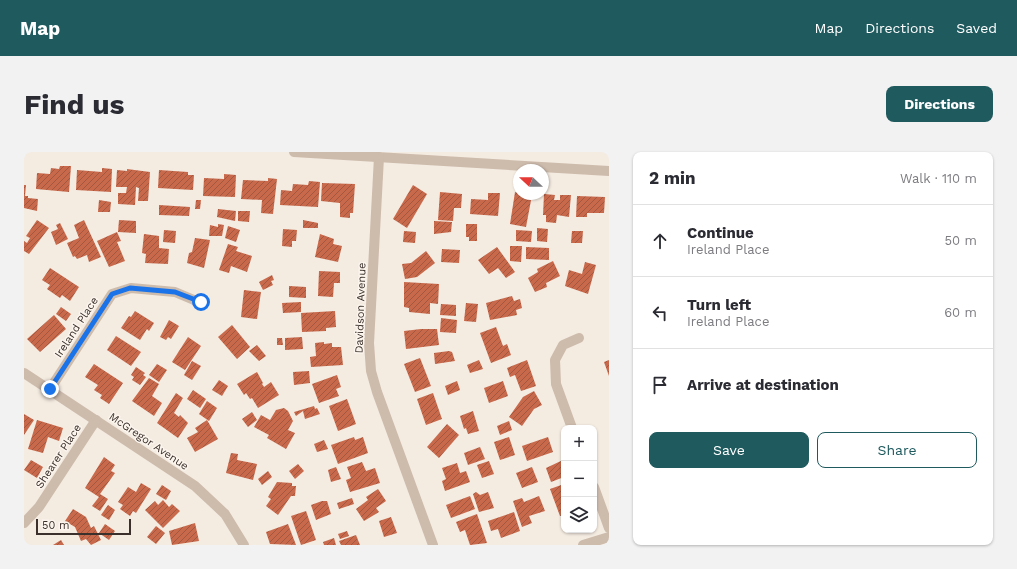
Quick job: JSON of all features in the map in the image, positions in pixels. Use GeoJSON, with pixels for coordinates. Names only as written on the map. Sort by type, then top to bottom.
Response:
{"type":"FeatureCollection","features":[{"type":"Feature","properties":{"kind":"street"},"geometry":{"type":"LineString","coordinates":[[294,152],[609,171]]}},
{"type":"Feature","properties":{"kind":"street","name":"Davidson Avenue"},"geometry":{"type":"LineString","coordinates":[[380,157],[370,343],[371,370],[377,392],[433,545]]}},
{"type":"Feature","properties":{"kind":"street","name":"Ireland Place"},"geometry":{"type":"LineString","coordinates":[[50,389],[112,294],[130,288],[175,292],[201,302]]}},
{"type":"Feature","properties":{"kind":"street"},"geometry":{"type":"LineString","coordinates":[[571,425],[556,384],[556,360],[563,345],[579,338]]}},
{"type":"Feature","properties":{"kind":"street","name":"McGregor Avenue"},"geometry":{"type":"LineString","coordinates":[[24,373],[195,486],[225,514],[244,545]]}},
{"type":"Feature","properties":{"kind":"street","name":"Shearer Place"},"geometry":{"type":"LineString","coordinates":[[24,523],[39,507],[96,420]]}},
{"type":"Feature","properties":{"kind":"street"},"geometry":{"type":"LineString","coordinates":[[597,495],[609,528]]}},
{"type":"Feature","properties":{"kind":"street"},"geometry":{"type":"LineString","coordinates":[[584,545],[609,537]]}},
{"type":"Feature","properties":{"kind":"building"},"geometry":{"type":"Polygon","coordinates":[[[60,166],[71,166],[69,192],[36,189],[37,173],[50,174],[51,168],[59,169],[60,166]]]}},
{"type":"Feature","properties":{"kind":"building"},"geometry":{"type":"Polygon","coordinates":[[[102,168],[112,169],[111,192],[76,190],[77,170],[102,172],[102,168]]]}},
{"type":"Feature","properties":{"kind":"building"},"geometry":{"type":"Polygon","coordinates":[[[127,169],[150,172],[148,201],[138,201],[139,188],[136,187],[135,205],[118,204],[118,193],[126,193],[127,187],[116,187],[117,170],[127,171],[127,169]]]}},
{"type":"Feature","properties":{"kind":"building"},"geometry":{"type":"Polygon","coordinates":[[[159,170],[188,172],[188,175],[194,175],[193,190],[158,188],[159,170]]]}},
{"type":"Feature","properties":{"kind":"building"},"geometry":{"type":"Polygon","coordinates":[[[224,174],[236,175],[235,197],[203,196],[204,178],[224,179],[224,174]]]}},
{"type":"Feature","properties":{"kind":"building"},"geometry":{"type":"Polygon","coordinates":[[[268,178],[277,179],[273,214],[261,213],[262,200],[241,199],[243,180],[268,181],[268,178]]]}},
{"type":"Feature","properties":{"kind":"building"},"geometry":{"type":"Polygon","coordinates":[[[309,181],[320,182],[318,207],[280,205],[281,190],[292,191],[293,184],[308,185],[309,181]]]}},
{"type":"Feature","properties":{"kind":"building"},"geometry":{"type":"Polygon","coordinates":[[[322,183],[355,184],[353,213],[350,213],[350,218],[340,217],[340,203],[321,201],[322,183]]]}},
{"type":"Feature","properties":{"kind":"building"},"geometry":{"type":"Polygon","coordinates":[[[24,185],[26,185],[25,196],[28,196],[28,198],[38,199],[37,211],[24,208],[24,185]]]}},
{"type":"Feature","properties":{"kind":"building"},"geometry":{"type":"Polygon","coordinates":[[[413,185],[427,194],[407,228],[393,219],[413,185]]]}},
{"type":"Feature","properties":{"kind":"building"},"geometry":{"type":"Polygon","coordinates":[[[440,192],[462,194],[461,208],[454,208],[453,221],[438,220],[440,192]]]}},
{"type":"Feature","properties":{"kind":"building"},"geometry":{"type":"Polygon","coordinates":[[[488,193],[500,193],[498,216],[470,214],[471,199],[488,200],[488,193]]]}},
{"type":"Feature","properties":{"kind":"building"},"geometry":{"type":"Polygon","coordinates":[[[549,194],[555,195],[554,200],[560,200],[560,195],[571,195],[569,217],[557,215],[556,223],[546,222],[546,215],[543,215],[544,200],[549,200],[549,194]]]}},
{"type":"Feature","properties":{"kind":"building"},"geometry":{"type":"Polygon","coordinates":[[[577,196],[605,197],[604,213],[587,213],[587,217],[576,217],[577,196]]]}},
{"type":"Feature","properties":{"kind":"building"},"geometry":{"type":"Polygon","coordinates":[[[99,200],[111,202],[110,212],[98,212],[99,200]]]}},
{"type":"Feature","properties":{"kind":"building"},"geometry":{"type":"Polygon","coordinates":[[[196,200],[201,200],[200,209],[195,209],[196,200]]]}},
{"type":"Feature","properties":{"kind":"building"},"geometry":{"type":"Polygon","coordinates":[[[514,200],[531,200],[526,227],[510,224],[514,200]]]}},
{"type":"Feature","properties":{"kind":"building"},"geometry":{"type":"Polygon","coordinates":[[[159,205],[190,207],[189,216],[159,215],[159,205]]]}},
{"type":"Feature","properties":{"kind":"building"},"geometry":{"type":"Polygon","coordinates":[[[218,209],[236,211],[235,221],[217,217],[218,209]]]}},
{"type":"Feature","properties":{"kind":"building"},"geometry":{"type":"Polygon","coordinates":[[[238,211],[250,211],[249,222],[238,221],[238,211]]]}},
{"type":"Feature","properties":{"kind":"building"},"geometry":{"type":"Polygon","coordinates":[[[37,220],[49,228],[29,254],[24,251],[24,241],[27,243],[30,238],[26,236],[37,220]]]}},
{"type":"Feature","properties":{"kind":"building"},"geometry":{"type":"Polygon","coordinates":[[[84,220],[101,257],[89,262],[87,255],[77,259],[75,256],[73,257],[67,243],[79,238],[74,225],[84,220]]]}},
{"type":"Feature","properties":{"kind":"building"},"geometry":{"type":"Polygon","coordinates":[[[119,220],[136,221],[136,233],[118,232],[119,220]]]}},
{"type":"Feature","properties":{"kind":"building"},"geometry":{"type":"Polygon","coordinates":[[[303,220],[318,223],[318,228],[303,228],[303,220]]]}},
{"type":"Feature","properties":{"kind":"building"},"geometry":{"type":"Polygon","coordinates":[[[434,221],[452,222],[451,232],[434,234],[434,221]]]}},
{"type":"Feature","properties":{"kind":"building"},"geometry":{"type":"Polygon","coordinates":[[[60,223],[68,239],[56,245],[51,232],[58,229],[56,225],[60,223]]]}},
{"type":"Feature","properties":{"kind":"building"},"geometry":{"type":"Polygon","coordinates":[[[218,224],[224,225],[222,236],[209,236],[210,225],[218,227],[218,224]]]}},
{"type":"Feature","properties":{"kind":"building"},"geometry":{"type":"Polygon","coordinates":[[[466,224],[477,224],[477,241],[469,241],[469,237],[466,237],[466,224]]]}},
{"type":"Feature","properties":{"kind":"building"},"geometry":{"type":"Polygon","coordinates":[[[228,226],[240,230],[236,242],[225,238],[228,226]]]}},
{"type":"Feature","properties":{"kind":"building"},"geometry":{"type":"Polygon","coordinates":[[[537,228],[548,229],[547,242],[537,241],[537,228]]]}},
{"type":"Feature","properties":{"kind":"building"},"geometry":{"type":"Polygon","coordinates":[[[283,229],[297,230],[296,241],[292,241],[292,247],[282,246],[283,229]]]}},
{"type":"Feature","properties":{"kind":"building"},"geometry":{"type":"Polygon","coordinates":[[[164,230],[176,231],[175,243],[163,242],[164,230]]]}},
{"type":"Feature","properties":{"kind":"building"},"geometry":{"type":"Polygon","coordinates":[[[516,230],[532,231],[531,242],[516,241],[516,230]]]}},
{"type":"Feature","properties":{"kind":"building"},"geometry":{"type":"Polygon","coordinates":[[[404,231],[416,232],[415,243],[403,242],[404,231]]]}},
{"type":"Feature","properties":{"kind":"building"},"geometry":{"type":"Polygon","coordinates":[[[572,231],[583,231],[582,243],[571,243],[572,231]]]}},
{"type":"Feature","properties":{"kind":"building"},"geometry":{"type":"Polygon","coordinates":[[[117,232],[121,241],[117,242],[125,261],[109,267],[97,241],[117,232]]]}},
{"type":"Feature","properties":{"kind":"building"},"geometry":{"type":"Polygon","coordinates":[[[144,234],[159,236],[159,248],[169,249],[168,264],[145,263],[146,254],[142,253],[144,234]]]}},
{"type":"Feature","properties":{"kind":"building"},"geometry":{"type":"Polygon","coordinates":[[[320,234],[334,239],[333,244],[342,246],[338,262],[315,257],[320,234]]]}},
{"type":"Feature","properties":{"kind":"building"},"geometry":{"type":"Polygon","coordinates":[[[195,238],[210,240],[204,268],[187,263],[189,253],[192,252],[195,238]]]}},
{"type":"Feature","properties":{"kind":"building"},"geometry":{"type":"Polygon","coordinates":[[[228,244],[238,247],[236,251],[252,256],[247,272],[231,266],[229,273],[219,270],[228,244]]]}},
{"type":"Feature","properties":{"kind":"building"},"geometry":{"type":"Polygon","coordinates":[[[510,246],[522,246],[521,262],[510,261],[510,246]]]}},
{"type":"Feature","properties":{"kind":"building"},"geometry":{"type":"Polygon","coordinates":[[[497,247],[515,272],[506,278],[498,268],[489,274],[478,260],[497,247]]]}},
{"type":"Feature","properties":{"kind":"building"},"geometry":{"type":"Polygon","coordinates":[[[526,247],[549,248],[549,260],[526,259],[526,247]]]}},
{"type":"Feature","properties":{"kind":"building"},"geometry":{"type":"Polygon","coordinates":[[[442,249],[460,250],[459,263],[441,262],[442,249]]]}},
{"type":"Feature","properties":{"kind":"building"},"geometry":{"type":"Polygon","coordinates":[[[426,251],[435,263],[417,277],[405,279],[402,264],[411,263],[426,251]]]}},
{"type":"Feature","properties":{"kind":"building"},"geometry":{"type":"Polygon","coordinates":[[[553,261],[560,276],[546,283],[547,287],[535,292],[528,278],[538,272],[537,269],[553,261]]]}},
{"type":"Feature","properties":{"kind":"building"},"geometry":{"type":"Polygon","coordinates":[[[585,262],[596,265],[588,294],[565,286],[569,270],[582,274],[585,262]]]}},
{"type":"Feature","properties":{"kind":"building"},"geometry":{"type":"Polygon","coordinates":[[[50,268],[79,287],[70,301],[62,295],[60,298],[47,289],[50,285],[42,280],[50,268]]]}},
{"type":"Feature","properties":{"kind":"building"},"geometry":{"type":"Polygon","coordinates":[[[319,271],[340,272],[340,283],[334,283],[333,297],[318,296],[319,271]]]}},
{"type":"Feature","properties":{"kind":"building"},"geometry":{"type":"Polygon","coordinates":[[[272,275],[274,280],[271,281],[273,285],[263,290],[259,282],[272,275]]]}},
{"type":"Feature","properties":{"kind":"building"},"geometry":{"type":"Polygon","coordinates":[[[404,282],[439,284],[438,304],[430,303],[430,314],[409,312],[409,308],[404,307],[404,282]]]}},
{"type":"Feature","properties":{"kind":"building"},"geometry":{"type":"Polygon","coordinates":[[[289,286],[306,287],[306,298],[289,297],[289,286]]]}},
{"type":"Feature","properties":{"kind":"building"},"geometry":{"type":"Polygon","coordinates":[[[244,290],[261,292],[257,319],[241,317],[244,290]]]}},
{"type":"Feature","properties":{"kind":"building"},"geometry":{"type":"Polygon","coordinates":[[[512,296],[514,301],[520,299],[522,308],[516,310],[517,315],[490,320],[486,303],[512,296]]]}},
{"type":"Feature","properties":{"kind":"building"},"geometry":{"type":"Polygon","coordinates":[[[301,302],[301,312],[283,313],[282,303],[301,302]]]}},
{"type":"Feature","properties":{"kind":"building"},"geometry":{"type":"Polygon","coordinates":[[[466,303],[478,304],[476,322],[464,321],[466,303]]]}},
{"type":"Feature","properties":{"kind":"building"},"geometry":{"type":"Polygon","coordinates":[[[441,304],[456,305],[456,316],[440,315],[441,304]]]}},
{"type":"Feature","properties":{"kind":"building"},"geometry":{"type":"Polygon","coordinates":[[[61,307],[71,314],[66,321],[56,314],[61,307]]]}},
{"type":"Feature","properties":{"kind":"building"},"geometry":{"type":"Polygon","coordinates":[[[135,311],[154,323],[149,331],[147,329],[140,340],[121,328],[129,316],[131,317],[135,311]]]}},
{"type":"Feature","properties":{"kind":"building"},"geometry":{"type":"Polygon","coordinates":[[[335,311],[336,327],[326,328],[326,331],[302,332],[301,313],[335,311]]]}},
{"type":"Feature","properties":{"kind":"building"},"geometry":{"type":"Polygon","coordinates":[[[54,315],[66,329],[40,352],[27,339],[54,315]]]}},
{"type":"Feature","properties":{"kind":"building"},"geometry":{"type":"Polygon","coordinates":[[[441,318],[457,320],[456,333],[440,332],[441,318]]]}},
{"type":"Feature","properties":{"kind":"building"},"geometry":{"type":"Polygon","coordinates":[[[169,320],[179,326],[171,339],[168,337],[166,340],[160,337],[169,320]]]}},
{"type":"Feature","properties":{"kind":"building"},"geometry":{"type":"Polygon","coordinates":[[[232,325],[250,347],[237,359],[218,337],[232,325]]]}},
{"type":"Feature","properties":{"kind":"building"},"geometry":{"type":"Polygon","coordinates":[[[496,327],[503,346],[507,344],[511,355],[491,363],[480,333],[496,327]]]}},
{"type":"Feature","properties":{"kind":"building"},"geometry":{"type":"Polygon","coordinates":[[[437,329],[439,345],[406,349],[404,331],[437,329]]]}},
{"type":"Feature","properties":{"kind":"building"},"geometry":{"type":"Polygon","coordinates":[[[116,336],[141,352],[131,366],[107,350],[116,336]]]}},
{"type":"Feature","properties":{"kind":"building"},"geometry":{"type":"Polygon","coordinates":[[[188,337],[201,346],[185,370],[172,362],[188,337]]]}},
{"type":"Feature","properties":{"kind":"building"},"geometry":{"type":"Polygon","coordinates":[[[302,337],[303,349],[285,350],[285,338],[302,337]]]}},
{"type":"Feature","properties":{"kind":"building"},"geometry":{"type":"Polygon","coordinates":[[[277,338],[282,338],[283,345],[277,345],[277,338]]]}},
{"type":"Feature","properties":{"kind":"building"},"geometry":{"type":"Polygon","coordinates":[[[324,342],[324,344],[332,343],[332,347],[341,347],[343,365],[311,367],[310,357],[316,356],[315,343],[324,342]]]}},
{"type":"Feature","properties":{"kind":"building"},"geometry":{"type":"Polygon","coordinates":[[[257,345],[266,356],[259,361],[249,351],[257,345]]]}},
{"type":"Feature","properties":{"kind":"building"},"geometry":{"type":"Polygon","coordinates":[[[452,352],[455,361],[435,364],[434,353],[452,352]]]}},
{"type":"Feature","properties":{"kind":"building"},"geometry":{"type":"Polygon","coordinates":[[[420,358],[431,386],[415,392],[404,364],[420,358]]]}},
{"type":"Feature","properties":{"kind":"building"},"geometry":{"type":"Polygon","coordinates":[[[479,360],[483,369],[470,373],[467,365],[479,360]]]}},
{"type":"Feature","properties":{"kind":"building"},"geometry":{"type":"Polygon","coordinates":[[[527,360],[536,386],[521,391],[515,375],[510,377],[507,368],[527,360]]]}},
{"type":"Feature","properties":{"kind":"building"},"geometry":{"type":"Polygon","coordinates":[[[609,360],[609,376],[604,362],[609,360]]]}},
{"type":"Feature","properties":{"kind":"building"},"geometry":{"type":"Polygon","coordinates":[[[192,361],[201,366],[192,380],[184,375],[192,361]]]}},
{"type":"Feature","properties":{"kind":"building"},"geometry":{"type":"Polygon","coordinates":[[[94,364],[123,383],[109,404],[100,398],[102,395],[94,390],[98,385],[85,377],[94,364]]]}},
{"type":"Feature","properties":{"kind":"building"},"geometry":{"type":"Polygon","coordinates":[[[157,364],[167,370],[159,382],[149,375],[157,364]]]}},
{"type":"Feature","properties":{"kind":"building"},"geometry":{"type":"Polygon","coordinates":[[[136,367],[145,373],[143,375],[146,377],[140,385],[132,380],[134,377],[131,375],[136,367]]]}},
{"type":"Feature","properties":{"kind":"building"},"geometry":{"type":"Polygon","coordinates":[[[309,371],[310,383],[294,385],[293,372],[309,371]]]}},
{"type":"Feature","properties":{"kind":"building"},"geometry":{"type":"Polygon","coordinates":[[[257,372],[264,387],[271,382],[279,395],[258,408],[252,398],[250,399],[246,393],[244,395],[237,384],[257,372]]]}},
{"type":"Feature","properties":{"kind":"building"},"geometry":{"type":"Polygon","coordinates":[[[337,375],[341,387],[336,389],[339,396],[319,403],[312,384],[337,375]]]}},
{"type":"Feature","properties":{"kind":"building"},"geometry":{"type":"Polygon","coordinates":[[[149,378],[159,384],[152,396],[162,403],[154,416],[132,401],[149,378]]]}},
{"type":"Feature","properties":{"kind":"building"},"geometry":{"type":"Polygon","coordinates":[[[219,380],[228,386],[222,396],[212,390],[219,380]]]}},
{"type":"Feature","properties":{"kind":"building"},"geometry":{"type":"Polygon","coordinates":[[[457,381],[460,390],[448,395],[445,386],[457,381]]]}},
{"type":"Feature","properties":{"kind":"building"},"geometry":{"type":"Polygon","coordinates":[[[503,381],[508,396],[489,403],[484,388],[503,381]]]}},
{"type":"Feature","properties":{"kind":"building"},"geometry":{"type":"Polygon","coordinates":[[[193,390],[206,399],[200,408],[187,399],[193,390]]]}},
{"type":"Feature","properties":{"kind":"building"},"geometry":{"type":"Polygon","coordinates":[[[534,391],[542,405],[534,409],[522,426],[509,417],[523,397],[534,391]]]}},
{"type":"Feature","properties":{"kind":"building"},"geometry":{"type":"Polygon","coordinates":[[[176,393],[183,398],[174,413],[179,417],[180,415],[188,423],[178,438],[157,423],[176,393]]]}},
{"type":"Feature","properties":{"kind":"building"},"geometry":{"type":"Polygon","coordinates":[[[433,393],[442,419],[426,425],[417,399],[433,393]]]}},
{"type":"Feature","properties":{"kind":"building"},"geometry":{"type":"Polygon","coordinates":[[[347,399],[356,424],[338,431],[329,406],[347,399]]]}},
{"type":"Feature","properties":{"kind":"building"},"geometry":{"type":"Polygon","coordinates":[[[207,401],[217,408],[209,421],[199,414],[207,401]]]}},
{"type":"Feature","properties":{"kind":"building"},"geometry":{"type":"Polygon","coordinates":[[[314,406],[320,414],[305,419],[303,411],[296,416],[294,412],[314,406]]]}},
{"type":"Feature","properties":{"kind":"building"},"geometry":{"type":"Polygon","coordinates":[[[284,408],[288,411],[293,421],[288,430],[295,433],[286,449],[267,438],[269,435],[254,427],[261,415],[270,420],[276,410],[284,408]]]}},
{"type":"Feature","properties":{"kind":"building"},"geometry":{"type":"Polygon","coordinates":[[[473,411],[479,431],[468,434],[466,428],[464,429],[460,416],[473,411]]]}},
{"type":"Feature","properties":{"kind":"building"},"geometry":{"type":"Polygon","coordinates":[[[252,412],[257,420],[248,427],[242,419],[252,412]]]}},
{"type":"Feature","properties":{"kind":"building"},"geometry":{"type":"Polygon","coordinates":[[[24,414],[34,420],[24,435],[24,414]]]}},
{"type":"Feature","properties":{"kind":"building"},"geometry":{"type":"Polygon","coordinates":[[[37,420],[63,428],[59,441],[48,437],[43,453],[28,449],[37,420]]]}},
{"type":"Feature","properties":{"kind":"building"},"geometry":{"type":"Polygon","coordinates":[[[207,420],[218,439],[195,452],[187,438],[198,432],[195,428],[207,420]]]}},
{"type":"Feature","properties":{"kind":"building"},"geometry":{"type":"Polygon","coordinates":[[[509,421],[512,430],[500,435],[497,426],[509,421]]]}},
{"type":"Feature","properties":{"kind":"building"},"geometry":{"type":"Polygon","coordinates":[[[447,424],[459,435],[439,458],[427,447],[447,424]]]}},
{"type":"Feature","properties":{"kind":"building"},"geometry":{"type":"Polygon","coordinates":[[[354,437],[355,440],[363,437],[368,453],[338,464],[331,445],[354,437]]]}},
{"type":"Feature","properties":{"kind":"building"},"geometry":{"type":"Polygon","coordinates":[[[509,437],[515,455],[500,460],[494,442],[509,437]]]}},
{"type":"Feature","properties":{"kind":"building"},"geometry":{"type":"Polygon","coordinates":[[[548,437],[553,452],[527,461],[522,446],[548,437]]]}},
{"type":"Feature","properties":{"kind":"building"},"geometry":{"type":"Polygon","coordinates":[[[324,440],[328,449],[317,452],[314,444],[324,440]]]}},
{"type":"Feature","properties":{"kind":"building"},"geometry":{"type":"Polygon","coordinates":[[[480,447],[485,459],[468,465],[464,453],[480,447]]]}},
{"type":"Feature","properties":{"kind":"building"},"geometry":{"type":"Polygon","coordinates":[[[231,453],[238,454],[237,460],[257,464],[253,480],[226,473],[231,453]]]}},
{"type":"Feature","properties":{"kind":"building"},"geometry":{"type":"Polygon","coordinates":[[[104,457],[115,465],[111,471],[115,473],[100,494],[108,499],[100,511],[92,506],[99,497],[85,488],[104,457]]]}},
{"type":"Feature","properties":{"kind":"building"},"geometry":{"type":"Polygon","coordinates":[[[31,460],[43,467],[37,478],[24,470],[31,460]]]}},
{"type":"Feature","properties":{"kind":"building"},"geometry":{"type":"Polygon","coordinates":[[[489,461],[494,474],[482,478],[477,465],[489,461]]]}},
{"type":"Feature","properties":{"kind":"building"},"geometry":{"type":"Polygon","coordinates":[[[561,461],[561,478],[551,482],[546,468],[561,461]]]}},
{"type":"Feature","properties":{"kind":"building"},"geometry":{"type":"Polygon","coordinates":[[[362,462],[366,471],[375,468],[380,483],[350,492],[346,480],[351,478],[347,467],[362,462]]]}},
{"type":"Feature","properties":{"kind":"building"},"geometry":{"type":"Polygon","coordinates":[[[457,463],[460,473],[466,471],[470,482],[445,491],[442,481],[446,479],[442,468],[457,463]]]}},
{"type":"Feature","properties":{"kind":"building"},"geometry":{"type":"Polygon","coordinates":[[[298,464],[304,471],[295,479],[289,471],[298,464]]]}},
{"type":"Feature","properties":{"kind":"building"},"geometry":{"type":"Polygon","coordinates":[[[336,467],[341,479],[331,482],[328,470],[336,467]]]}},
{"type":"Feature","properties":{"kind":"building"},"geometry":{"type":"Polygon","coordinates":[[[532,467],[538,482],[522,488],[516,473],[532,467]]]}},
{"type":"Feature","properties":{"kind":"building"},"geometry":{"type":"Polygon","coordinates":[[[268,471],[272,477],[262,485],[258,479],[268,471]]]}},
{"type":"Feature","properties":{"kind":"building"},"geometry":{"type":"Polygon","coordinates":[[[277,482],[292,483],[292,486],[296,486],[295,496],[291,496],[278,515],[266,506],[271,499],[268,497],[277,482]]]}},
{"type":"Feature","properties":{"kind":"building"},"geometry":{"type":"Polygon","coordinates":[[[141,483],[151,489],[136,513],[133,511],[130,516],[120,509],[123,505],[118,502],[128,487],[136,492],[141,483]]]}},
{"type":"Feature","properties":{"kind":"building"},"geometry":{"type":"Polygon","coordinates":[[[162,485],[171,491],[166,500],[156,494],[162,485]]]}},
{"type":"Feature","properties":{"kind":"building"},"geometry":{"type":"Polygon","coordinates":[[[561,485],[561,516],[560,516],[550,489],[561,485]]]}},
{"type":"Feature","properties":{"kind":"building"},"geometry":{"type":"Polygon","coordinates":[[[378,489],[386,501],[376,508],[379,512],[364,521],[356,509],[368,500],[366,497],[378,489]]]}},
{"type":"Feature","properties":{"kind":"building"},"geometry":{"type":"Polygon","coordinates":[[[476,492],[480,495],[488,492],[494,508],[479,512],[473,494],[476,492]]]}},
{"type":"Feature","properties":{"kind":"building"},"geometry":{"type":"Polygon","coordinates":[[[470,496],[475,509],[451,518],[446,505],[470,496]]]}},
{"type":"Feature","properties":{"kind":"building"},"geometry":{"type":"Polygon","coordinates":[[[539,496],[545,511],[529,516],[532,523],[522,527],[513,501],[522,498],[524,502],[539,496]]]}},
{"type":"Feature","properties":{"kind":"building"},"geometry":{"type":"Polygon","coordinates":[[[352,498],[354,504],[339,509],[337,503],[352,498]]]}},
{"type":"Feature","properties":{"kind":"building"},"geometry":{"type":"Polygon","coordinates":[[[163,500],[169,507],[172,504],[180,511],[163,528],[145,510],[155,501],[158,505],[163,500]]]}},
{"type":"Feature","properties":{"kind":"building"},"geometry":{"type":"Polygon","coordinates":[[[322,501],[327,501],[331,514],[316,520],[311,505],[322,501]]]}},
{"type":"Feature","properties":{"kind":"building"},"geometry":{"type":"Polygon","coordinates":[[[108,505],[115,510],[109,520],[101,515],[108,505]]]}},
{"type":"Feature","properties":{"kind":"building"},"geometry":{"type":"Polygon","coordinates":[[[73,509],[86,517],[91,528],[94,526],[101,540],[91,545],[86,539],[81,541],[75,527],[65,521],[73,509]]]}},
{"type":"Feature","properties":{"kind":"building"},"geometry":{"type":"Polygon","coordinates":[[[306,511],[316,540],[301,545],[291,516],[306,511]]]}},
{"type":"Feature","properties":{"kind":"building"},"geometry":{"type":"Polygon","coordinates":[[[514,512],[520,531],[501,538],[498,529],[491,531],[488,521],[514,512]]]}},
{"type":"Feature","properties":{"kind":"building"},"geometry":{"type":"Polygon","coordinates":[[[477,514],[487,543],[470,545],[465,530],[460,532],[456,522],[477,514]]]}},
{"type":"Feature","properties":{"kind":"building"},"geometry":{"type":"Polygon","coordinates":[[[391,517],[397,533],[384,537],[379,521],[391,517]]]}},
{"type":"Feature","properties":{"kind":"building"},"geometry":{"type":"Polygon","coordinates":[[[195,523],[199,541],[172,545],[169,531],[195,523]]]}},
{"type":"Feature","properties":{"kind":"building"},"geometry":{"type":"Polygon","coordinates":[[[105,524],[115,531],[109,540],[99,533],[105,524]]]}},
{"type":"Feature","properties":{"kind":"building"},"geometry":{"type":"Polygon","coordinates":[[[288,524],[296,545],[270,544],[266,532],[288,524]]]}},
{"type":"Feature","properties":{"kind":"building"},"geometry":{"type":"Polygon","coordinates":[[[156,526],[165,533],[156,544],[147,537],[156,526]]]}},
{"type":"Feature","properties":{"kind":"building"},"geometry":{"type":"Polygon","coordinates":[[[347,531],[349,536],[340,539],[338,534],[347,531]]]}},
{"type":"Feature","properties":{"kind":"building"},"geometry":{"type":"Polygon","coordinates":[[[356,535],[360,545],[341,545],[339,541],[356,535]]]}},
{"type":"Feature","properties":{"kind":"building"},"geometry":{"type":"Polygon","coordinates":[[[334,538],[336,545],[324,545],[323,542],[334,538]]]}},
{"type":"Feature","properties":{"kind":"building"},"geometry":{"type":"Polygon","coordinates":[[[61,540],[64,545],[53,545],[61,540]]]}},
{"type":"Feature","properties":{"kind":"route"},"geometry":{"type":"LineString","coordinates":[[50,389],[112,294],[120,290],[130,288],[175,292],[201,302]]}}]}
